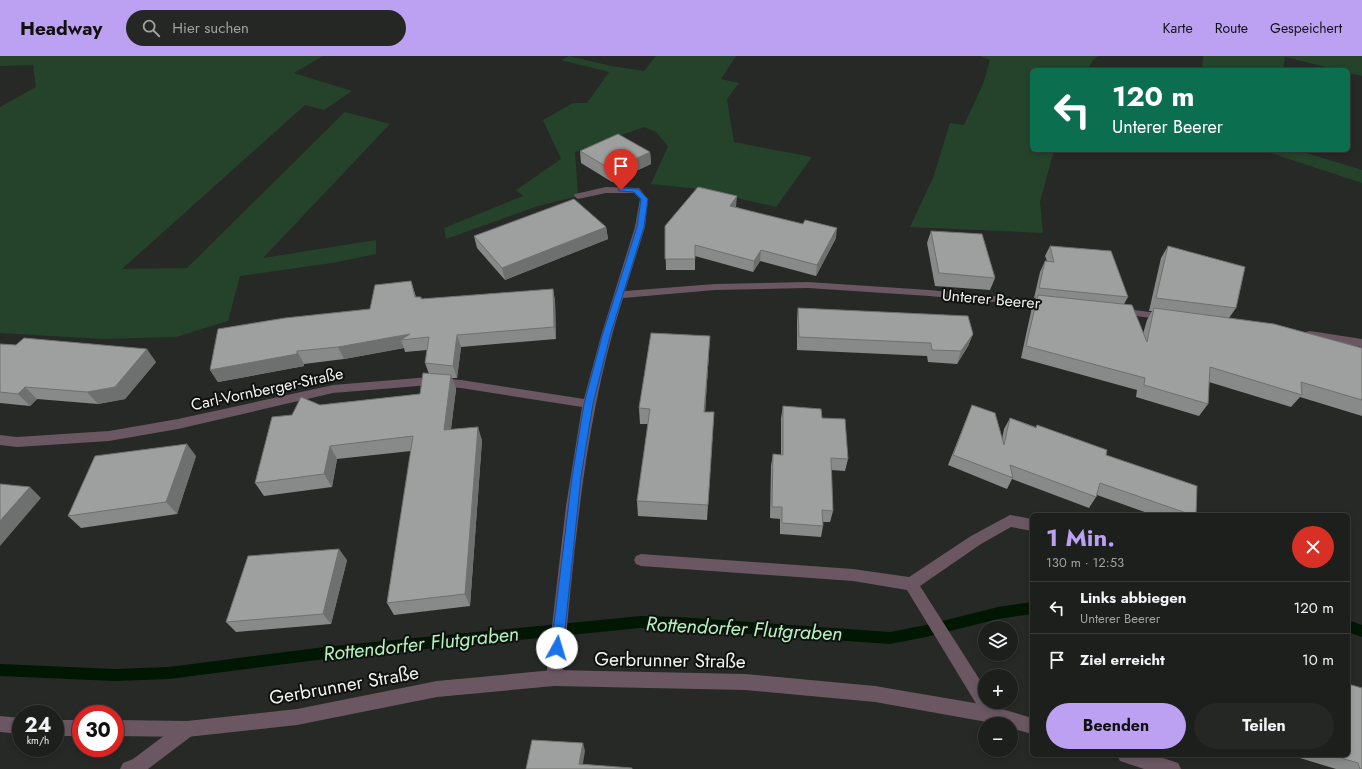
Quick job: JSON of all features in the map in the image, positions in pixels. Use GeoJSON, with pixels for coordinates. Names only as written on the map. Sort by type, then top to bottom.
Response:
{"type":"FeatureCollection","features":[{"type":"Feature","properties":{"kind":"street"},"geometry":{"type":"LineString","coordinates":[[554,678],[576,477],[589,404],[606,336],[640,227],[644,199],[636,190],[606,190],[578,196]]}},
{"type":"Feature","properties":{"kind":"street","name":"Unterer Beerer"},"geometry":{"type":"LineString","coordinates":[[619,295],[715,287],[808,285],[929,293],[1062,305]]}},
{"type":"Feature","properties":{"kind":"street"},"geometry":{"type":"LineString","coordinates":[[1109,310],[1178,319]]}},
{"type":"Feature","properties":{"kind":"street"},"geometry":{"type":"LineString","coordinates":[[1301,334],[1362,343]]}},
{"type":"Feature","properties":{"kind":"street","name":"Carl-Vornberger-Straße"},"geometry":{"type":"LineString","coordinates":[[0,440],[17,442],[109,436],[178,424],[333,389],[430,381],[461,384],[589,404]]}},
{"type":"Feature","properties":{"kind":"street"},"geometry":{"type":"LineString","coordinates":[[641,560],[853,575],[911,584],[976,540],[1010,521],[1030,525]]}},
{"type":"Feature","properties":{"kind":"street"},"geometry":{"type":"LineString","coordinates":[[911,584],[992,714]]}},
{"type":"Feature","properties":{"kind":"street","name":"Gerbrunner Straße"},"geometry":{"type":"LineString","coordinates":[[124,728],[187,729],[297,717],[437,689],[554,678],[746,682],[881,695],[992,714],[1030,725]]}},
{"type":"Feature","properties":{"kind":"street"},"geometry":{"type":"LineString","coordinates":[[0,724],[12,725]]}},
{"type":"Feature","properties":{"kind":"street"},"geometry":{"type":"LineString","coordinates":[[129,769],[136,767],[187,729]]}},
{"type":"Feature","properties":{"kind":"street"},"geometry":{"type":"LineString","coordinates":[[1133,757],[1172,769]]}},
{"type":"Feature","properties":{"kind":"green space"},"geometry":{"type":"Polygon","coordinates":[[[0,56],[323,56],[294,73],[352,91],[324,110],[305,105],[122,269],[187,268],[345,112],[390,124],[263,258],[376,240],[376,254],[332,263],[240,276],[228,321],[176,337],[103,339],[0,333],[0,107],[36,87],[33,65],[0,66],[0,56]]]}},
{"type":"Feature","properties":{"kind":"green space"},"geometry":{"type":"Polygon","coordinates":[[[569,56],[611,66],[644,71],[656,56],[736,56],[721,79],[739,83],[727,99],[734,142],[812,157],[776,207],[698,189],[651,184],[668,146],[656,132],[644,127],[575,152],[578,196],[538,206],[446,239],[444,228],[523,196],[516,190],[561,159],[543,120],[573,103],[587,103],[609,72],[561,60],[569,56]]]}},
{"type":"Feature","properties":{"kind":"green space"},"geometry":{"type":"Polygon","coordinates":[[[980,56],[1099,56],[1094,59],[1088,68],[1030,68],[1030,152],[1053,152],[1040,202],[1043,233],[910,227],[933,178],[950,123],[964,125],[983,84],[990,60],[980,56]]]}},
{"type":"Feature","properties":{"kind":"green space"},"geometry":{"type":"Polygon","coordinates":[[[1203,56],[1362,56],[1362,76],[1350,73],[1350,68],[1330,68],[1285,57],[1283,68],[1202,68],[1203,56]]]}},
{"type":"Feature","properties":{"kind":"green space"},"geometry":{"type":"Polygon","coordinates":[[[1268,152],[1303,152],[1362,170],[1362,183],[1268,152]]]}},
{"type":"Feature","properties":{"kind":"building"},"geometry":{"type":"Polygon","coordinates":[[[618,134],[650,152],[612,170],[580,151],[618,134]]]}},
{"type":"Feature","properties":{"kind":"building"},"geometry":{"type":"Polygon","coordinates":[[[698,187],[737,196],[730,206],[803,224],[805,220],[837,228],[817,265],[761,250],[754,261],[695,245],[695,259],[665,259],[665,226],[698,187]]]}},
{"type":"Feature","properties":{"kind":"building"},"geometry":{"type":"Polygon","coordinates":[[[574,199],[606,227],[502,268],[474,236],[574,199]]]}},
{"type":"Feature","properties":{"kind":"building"},"geometry":{"type":"Polygon","coordinates":[[[931,231],[982,234],[995,278],[939,273],[931,231]]]}},
{"type":"Feature","properties":{"kind":"building"},"geometry":{"type":"Polygon","coordinates":[[[1050,246],[1111,251],[1128,297],[1039,288],[1045,261],[1054,262],[1050,246]]]}},
{"type":"Feature","properties":{"kind":"building"},"geometry":{"type":"Polygon","coordinates":[[[1168,246],[1245,267],[1236,308],[1156,298],[1168,246]]]}},
{"type":"Feature","properties":{"kind":"building"},"geometry":{"type":"Polygon","coordinates":[[[411,281],[415,297],[421,297],[421,299],[553,289],[554,327],[457,335],[453,366],[425,363],[429,337],[401,340],[410,334],[338,347],[297,351],[297,354],[210,370],[218,329],[285,318],[370,309],[375,285],[411,281]]]}},
{"type":"Feature","properties":{"kind":"building"},"geometry":{"type":"Polygon","coordinates":[[[1038,295],[1132,305],[1147,342],[1154,308],[1274,324],[1362,348],[1362,400],[1301,382],[1302,395],[1210,367],[1208,404],[1144,385],[1145,378],[1026,346],[1038,295]]]}},
{"type":"Feature","properties":{"kind":"building"},"geometry":{"type":"Polygon","coordinates":[[[798,308],[968,316],[973,334],[961,351],[932,350],[931,343],[799,337],[798,308]]]}},
{"type":"Feature","properties":{"kind":"building"},"geometry":{"type":"Polygon","coordinates":[[[651,333],[710,336],[704,412],[714,412],[708,505],[637,501],[650,409],[639,408],[651,333]]]}},
{"type":"Feature","properties":{"kind":"building"},"geometry":{"type":"Polygon","coordinates":[[[24,338],[147,349],[115,387],[87,392],[25,387],[18,394],[0,392],[0,344],[16,345],[24,338]]]}},
{"type":"Feature","properties":{"kind":"building"},"geometry":{"type":"Polygon","coordinates":[[[423,373],[451,375],[444,430],[478,427],[465,594],[387,603],[413,436],[330,446],[324,474],[255,483],[272,417],[292,415],[301,397],[320,405],[420,394],[423,373]]]}},
{"type":"Feature","properties":{"kind":"building"},"geometry":{"type":"Polygon","coordinates":[[[972,405],[995,413],[1004,445],[1010,418],[1036,428],[1037,425],[1107,450],[1106,455],[1197,486],[1196,513],[1186,513],[1100,483],[1096,497],[1010,465],[1013,478],[953,455],[972,405]]]}},
{"type":"Feature","properties":{"kind":"building"},"geometry":{"type":"Polygon","coordinates":[[[783,406],[821,409],[822,418],[845,419],[848,459],[831,458],[833,511],[822,510],[823,526],[782,523],[782,507],[772,507],[773,454],[783,455],[783,406]]]}},
{"type":"Feature","properties":{"kind":"building"},"geometry":{"type":"Polygon","coordinates":[[[187,444],[166,502],[68,516],[95,456],[187,444]]]}},
{"type":"Feature","properties":{"kind":"building"},"geometry":{"type":"Polygon","coordinates":[[[0,484],[30,487],[0,521],[0,484]]]}},
{"type":"Feature","properties":{"kind":"building"},"geometry":{"type":"Polygon","coordinates":[[[339,549],[323,614],[226,622],[248,556],[339,549]]]}},
{"type":"Feature","properties":{"kind":"building"},"geometry":{"type":"Polygon","coordinates":[[[1350,685],[1362,688],[1362,769],[1360,769],[1358,763],[1338,757],[1350,757],[1350,685]]]}},
{"type":"Feature","properties":{"kind":"building"},"geometry":{"type":"Polygon","coordinates":[[[532,740],[583,743],[579,764],[632,769],[526,769],[532,740]]]}},
{"type":"Feature","properties":{"kind":"waterway","name":"Rottendorfer Flutgraben"},"geometry":{"type":"LineString","coordinates":[[0,670],[115,675],[169,673],[333,652],[641,622],[679,623],[890,638],[926,631],[998,613],[1030,608]]}},
{"type":"Feature","properties":{"kind":"waterway","name":"Rottendorfer Flutgraben"},"geometry":{"type":"LineString","coordinates":[[1350,627],[1362,631]]}},
{"type":"Feature","properties":{"kind":"route"},"geometry":{"type":"LineString","coordinates":[[557,648],[576,477],[589,404],[606,336],[640,227],[644,199],[636,190],[621,190]]}}]}
